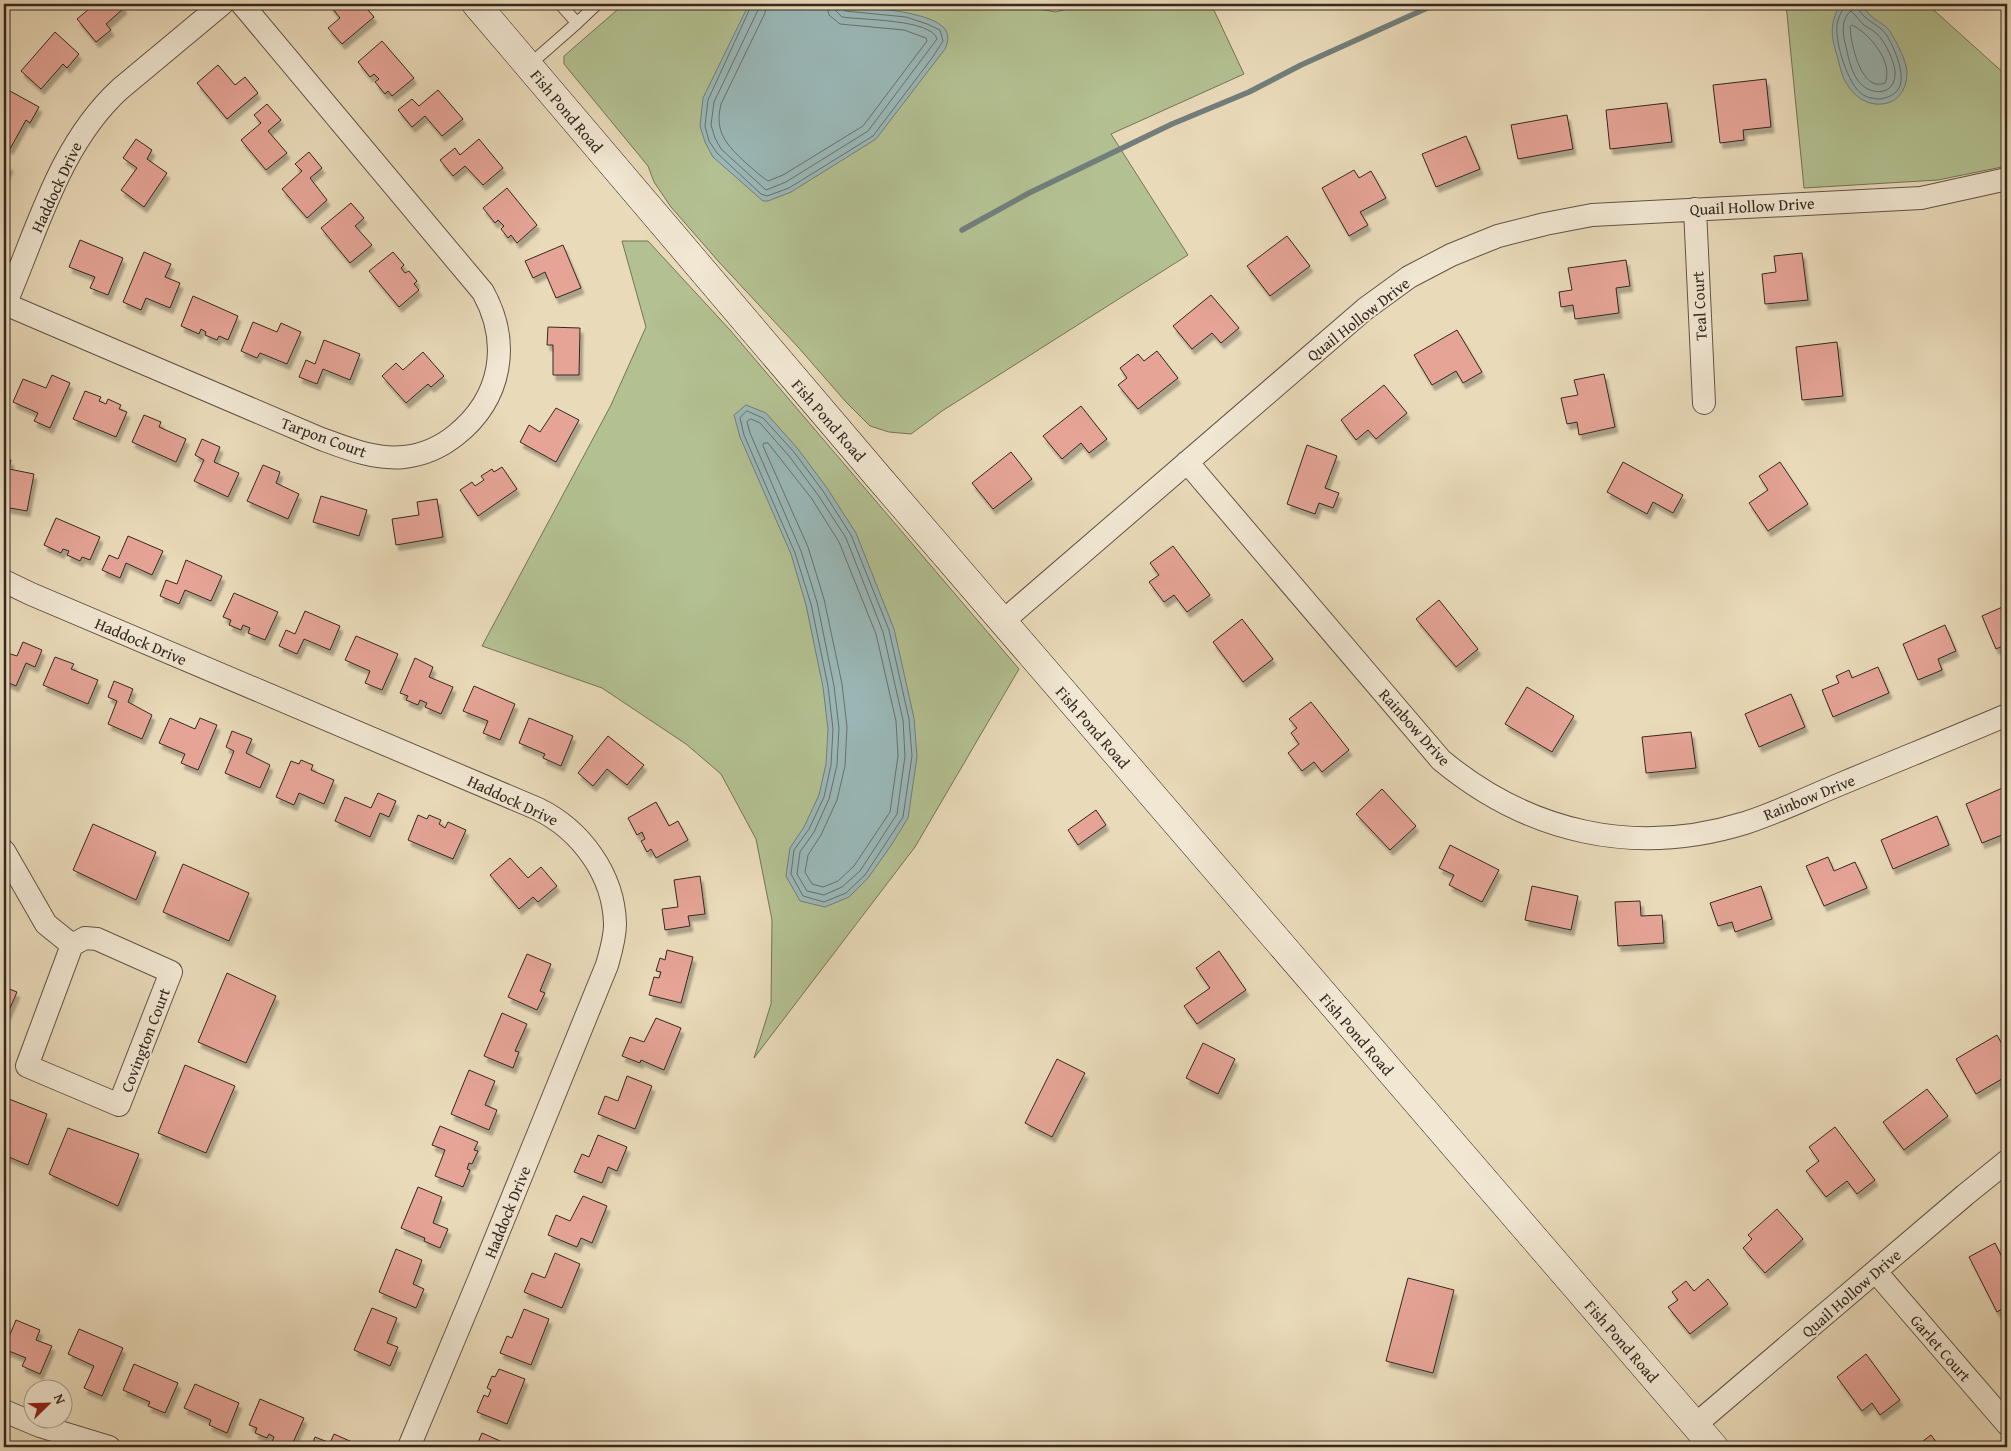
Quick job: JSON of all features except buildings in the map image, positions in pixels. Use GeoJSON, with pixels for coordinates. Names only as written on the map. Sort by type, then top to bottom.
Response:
{"type":"FeatureCollection","features":[{"type":"Feature","properties":{"kind":"street","name":"Haddock Drive"},"geometry":{"type":"LineString","coordinates":[[4,306],[61,168],[83,130],[106,101],[222,4]]}},
{"type":"Feature","properties":{"kind":"street","name":"Tarpon Court"},"geometry":{"type":"LineString","coordinates":[[4,306],[319,438],[353,451],[370,455],[404,457],[438,448],[467,426],[481,410],[491,392],[498,370],[500,350],[493,310],[483,292],[470,274],[242,4]]}},
{"type":"Feature","properties":{"kind":"street","name":"Fish Pond Road"},"geometry":{"type":"LineString","coordinates":[[476,4],[1002,622],[1714,1447]]}},
{"type":"Feature","properties":{"kind":"street","name":"Quail Hollow Drive"},"geometry":{"type":"LineString","coordinates":[[1002,622],[1364,309],[1396,285],[1443,259],[1498,236],[1553,222],[1592,215],[1921,198],[2007,179]]}},
{"type":"Feature","properties":{"kind":"street","name":"Teal Court"},"geometry":{"type":"LineString","coordinates":[[1695,209],[1704,403]]}},
{"type":"Feature","properties":{"kind":"street","name":"Rainbow Drive"},"geometry":{"type":"LineString","coordinates":[[1187,462],[1442,760],[1461,776],[1506,804],[1558,826],[1604,836],[1630,838],[1676,838],[1721,829],[1765,816],[2007,715]]}},
{"type":"Feature","properties":{"kind":"street","name":"Haddock Drive"},"geometry":{"type":"LineString","coordinates":[[4,581],[546,812],[572,831],[585,845],[598,864],[607,884],[615,923],[613,944],[607,965],[486,1264],[409,1447]]}},
{"type":"Feature","properties":{"kind":"street"},"geometry":{"type":"LineString","coordinates":[[4,851],[46,924],[72,945]]}},
{"type":"Feature","properties":{"kind":"street","name":"Covington Court"},"geometry":{"type":"LineString","coordinates":[[85,938],[97,939],[171,972],[119,1105],[26,1066],[72,945],[85,938]]}},
{"type":"Feature","properties":{"kind":"street","name":"Quail Hollow Drive"},"geometry":{"type":"LineString","coordinates":[[1695,1426],[2007,1161]]}},
{"type":"Feature","properties":{"kind":"street","name":"Garlet Court"},"geometry":{"type":"LineString","coordinates":[[1876,1272],[2007,1424]]}},
{"type":"Feature","properties":{"kind":"street"},"geometry":{"type":"LineString","coordinates":[[4,1411],[40,1426],[109,1447]]}},
{"type":"Feature","properties":{"kind":"lane"},"geometry":{"type":"LineString","coordinates":[[560,4],[577,23]]}},
{"type":"Feature","properties":{"kind":"lane"},"geometry":{"type":"LineString","coordinates":[[528,66],[597,4]]}},
{"type":"Feature","properties":{"kind":"green space"},"geometry":{"type":"Polygon","coordinates":[[[624,4],[1022,4],[1056,12],[1083,4],[1211,4],[1244,74],[1111,134],[1188,255],[942,411],[911,434],[889,432],[870,426],[846,402],[719,262],[671,207],[654,182],[648,166],[564,64],[564,56],[624,4]]]}},
{"type":"Feature","properties":{"kind":"green space"},"geometry":{"type":"Polygon","coordinates":[[[1786,4],[1927,4],[2007,76],[2007,166],[1938,180],[1804,188],[1786,4]]]}},
{"type":"Feature","properties":{"kind":"green space"},"geometry":{"type":"Polygon","coordinates":[[[622,241],[648,241],[730,330],[1019,669],[915,847],[754,1058],[771,1004],[772,920],[756,839],[721,774],[686,744],[602,688],[482,646],[611,405],[646,327],[622,241]]]}},
{"type":"Feature","properties":{"kind":"water"},"geometry":{"type":"Polygon","coordinates":[[[749,4],[852,6],[909,13],[931,20],[944,28],[948,41],[945,49],[876,139],[791,192],[768,201],[763,201],[713,157],[705,142],[700,126],[703,98],[749,4]]]}},
{"type":"Feature","properties":{"kind":"water"},"geometry":{"type":"Polygon","coordinates":[[[1840,4],[1860,4],[1887,27],[1896,42],[1907,72],[1905,85],[1900,95],[1892,101],[1883,104],[1873,104],[1854,94],[1845,81],[1840,69],[1832,31],[1840,4]]]}},
{"type":"Feature","properties":{"kind":"water"},"geometry":{"type":"Polygon","coordinates":[[[746,405],[766,413],[798,449],[827,488],[856,533],[894,629],[914,718],[917,757],[908,818],[868,878],[849,897],[825,907],[800,901],[786,876],[790,848],[804,827],[819,795],[826,764],[828,729],[823,687],[806,605],[791,554],[740,437],[734,415],[746,405]]]}},
{"type":"Feature","properties":{"kind":"waterway"},"geometry":{"type":"LineString","coordinates":[[962,230],[1029,193],[1172,124],[1249,92],[1301,65],[1436,4]]}}]}
